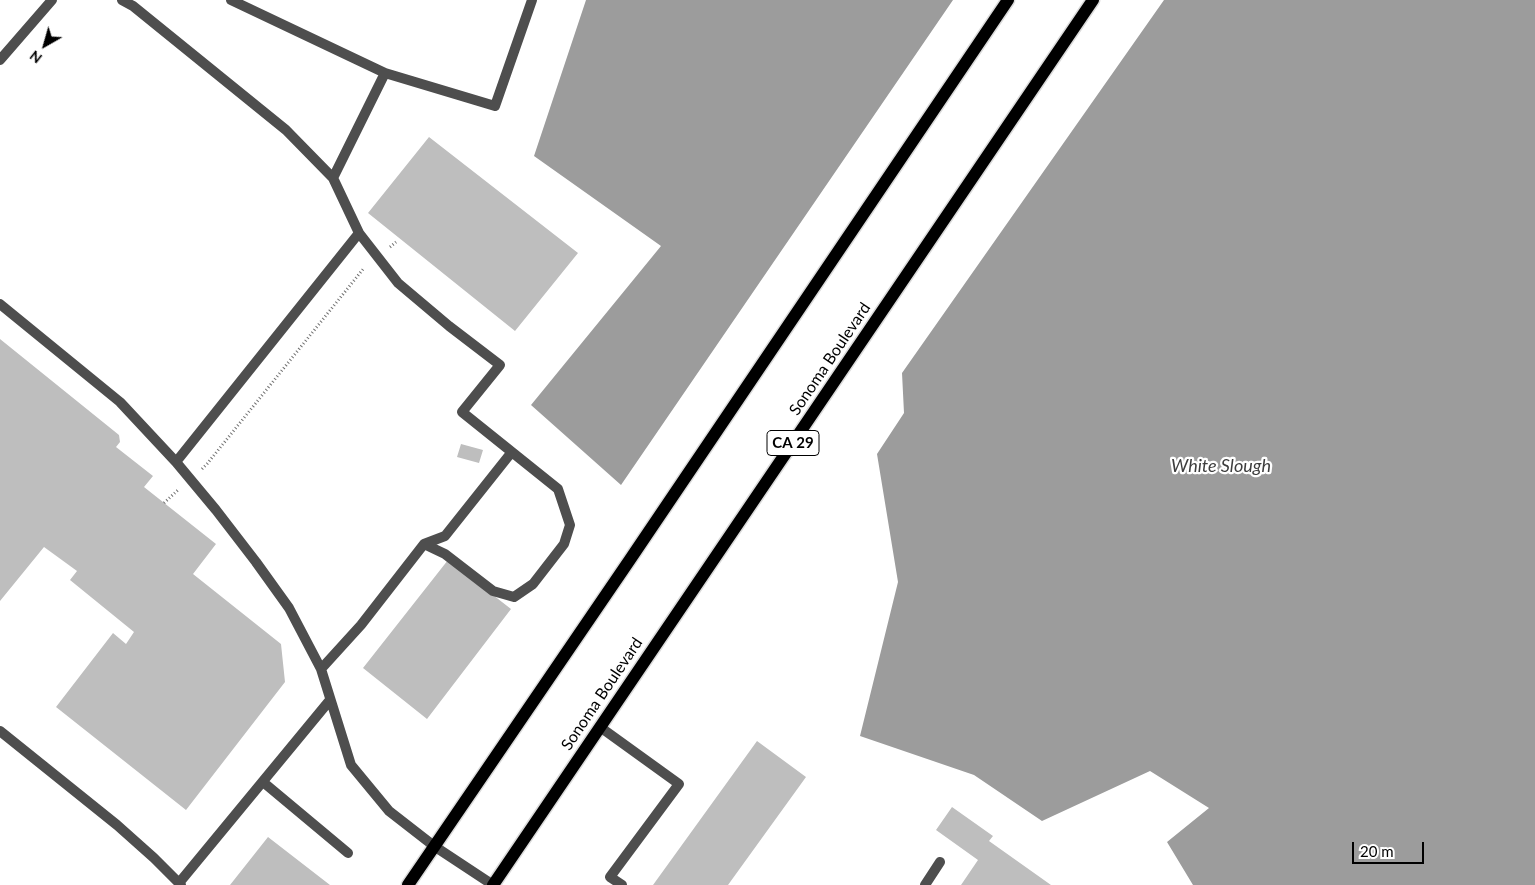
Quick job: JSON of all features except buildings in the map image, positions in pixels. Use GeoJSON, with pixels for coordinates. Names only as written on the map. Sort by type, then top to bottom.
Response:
{"type":"FeatureCollection","features":[{"type":"Feature","properties":{"kind":"main road"},"geometry":{"type":"LineString","coordinates":[[408,885],[1008,0]]}},
{"type":"Feature","properties":{"kind":"main road","name":"Sonoma Boulevard"},"geometry":{"type":"LineString","coordinates":[[493,885],[1093,0]]}},
{"type":"Feature","properties":{"kind":"street"},"geometry":{"type":"LineString","coordinates":[[0,60],[52,0]]}},
{"type":"Feature","properties":{"kind":"street"},"geometry":{"type":"LineString","coordinates":[[122,0],[133,6],[286,130],[333,178],[360,233],[398,283],[449,326],[500,365],[462,412],[558,489],[570,525],[564,544],[533,584],[514,596],[493,591],[446,554],[424,544]]}},
{"type":"Feature","properties":{"kind":"street"},"geometry":{"type":"LineString","coordinates":[[230,0],[385,73],[495,106],[532,0]]}},
{"type":"Feature","properties":{"kind":"street"},"geometry":{"type":"LineString","coordinates":[[333,178],[385,73]]}},
{"type":"Feature","properties":{"kind":"street"},"geometry":{"type":"LineString","coordinates":[[176,462],[360,233]]}},
{"type":"Feature","properties":{"kind":"street"},"geometry":{"type":"LineString","coordinates":[[0,304],[120,402],[191,479],[256,562],[289,608],[321,669],[351,766],[389,811],[434,846],[493,885]]}},
{"type":"Feature","properties":{"kind":"street"},"geometry":{"type":"LineString","coordinates":[[321,669],[361,625],[424,544],[445,536],[511,453]]}},
{"type":"Feature","properties":{"kind":"street"},"geometry":{"type":"LineString","coordinates":[[0,731],[117,825],[180,884],[330,700]]}},
{"type":"Feature","properties":{"kind":"street"},"geometry":{"type":"LineString","coordinates":[[600,727],[679,784],[610,877],[622,885]]}},
{"type":"Feature","properties":{"kind":"street"},"geometry":{"type":"LineString","coordinates":[[263,782],[348,852]]}},
{"type":"Feature","properties":{"kind":"street"},"geometry":{"type":"LineString","coordinates":[[925,885],[940,862]]}},
{"type":"Feature","properties":{"kind":"path"},"geometry":{"type":"LineString","coordinates":[[164,503],[207,464],[362,269],[396,242]]}},
{"type":"Feature","properties":{"kind":"water"},"geometry":{"type":"Polygon","coordinates":[[[586,0],[953,0],[621,485],[531,405],[661,246],[534,156],[586,0]]]}},
{"type":"Feature","properties":{"kind":"water","name":"White Slough"},"geometry":{"type":"Polygon","coordinates":[[[1164,0],[1535,0],[1535,885],[1193,885],[1167,842],[1209,808],[1150,771],[1042,821],[974,775],[860,736],[898,582],[877,454],[904,413],[902,373],[1164,0]]]}}]}
